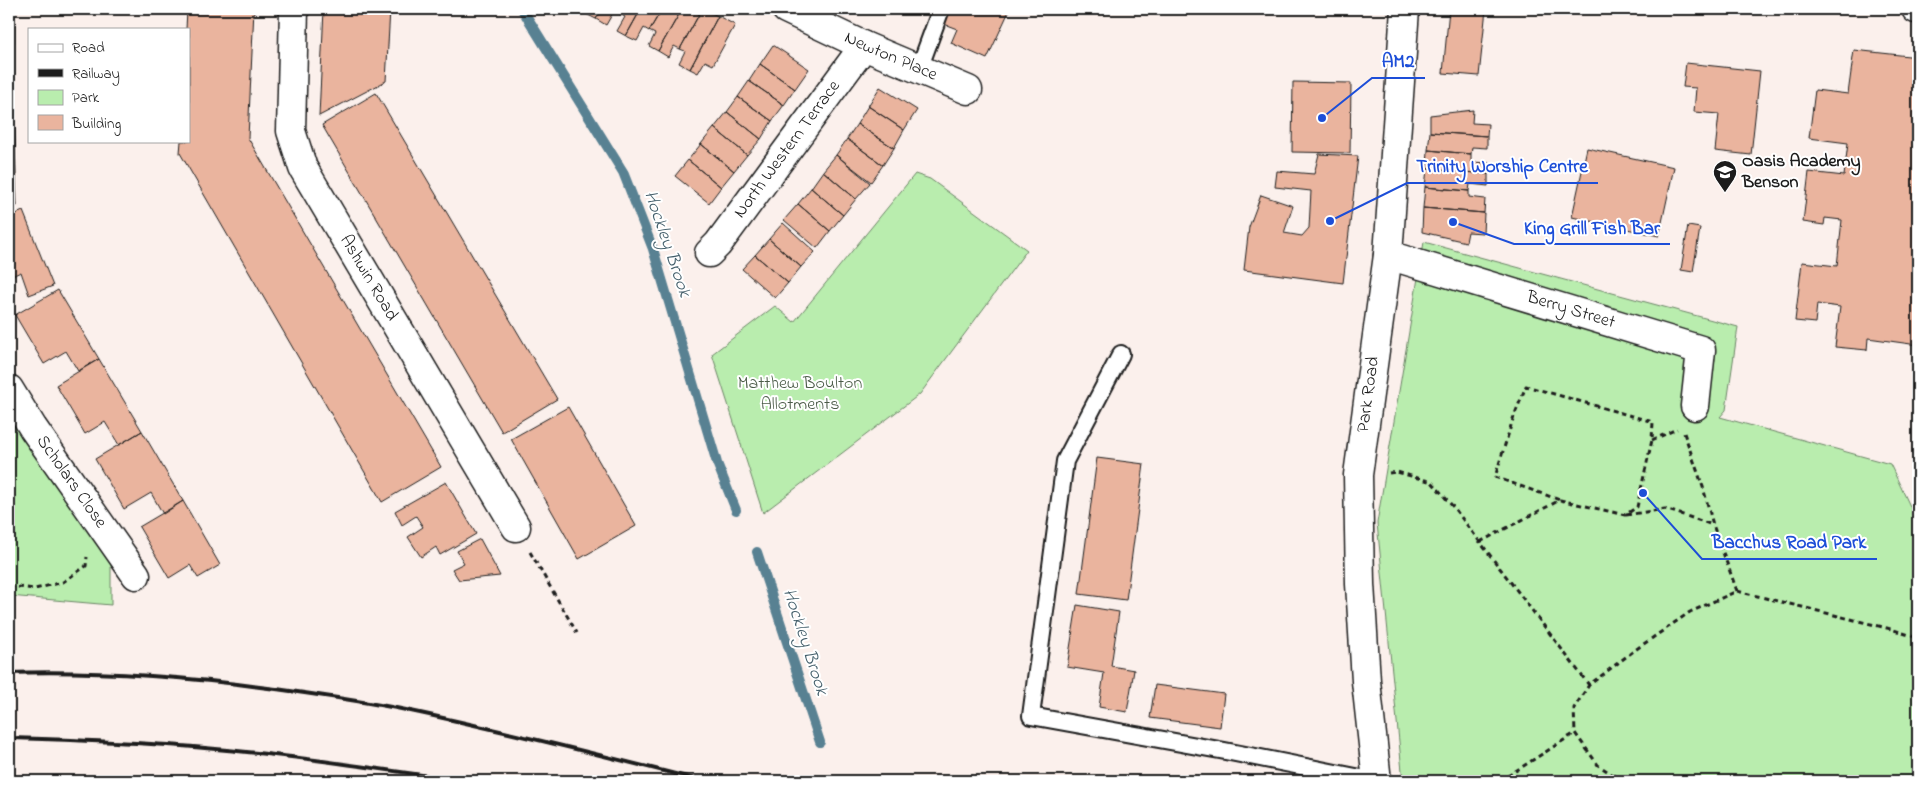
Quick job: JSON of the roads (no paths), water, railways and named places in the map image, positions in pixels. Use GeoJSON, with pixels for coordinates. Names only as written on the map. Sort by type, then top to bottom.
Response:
{"type":"FeatureCollection","features":[{"type":"Feature","properties":{"kind":"street","name":"Ashwin Road"},"geometry":{"type":"LineString","coordinates":[[294,9],[291,131],[303,168],[516,527]]}},
{"type":"Feature","properties":{"kind":"street","name":"Newton Place"},"geometry":{"type":"LineString","coordinates":[[786,9],[864,46],[968,90]]}},
{"type":"Feature","properties":{"kind":"street","name":"Park Road"},"geometry":{"type":"LineString","coordinates":[[1376,781],[1365,672],[1360,584],[1358,475],[1388,255],[1405,9]]}},
{"type":"Feature","properties":{"kind":"street","name":"North Western Terrace"},"geometry":{"type":"LineString","coordinates":[[709,252],[724,236],[864,46]]}},
{"type":"Feature","properties":{"kind":"street","name":"Berry Street"},"geometry":{"type":"LineString","coordinates":[[1388,255],[1701,350],[1684,418]]}},
{"type":"Feature","properties":{"kind":"street","name":"Scholars Close"},"geometry":{"type":"LineString","coordinates":[[9,389],[33,428],[136,575]]}},
{"type":"Feature","properties":{"kind":"lane"},"geometry":{"type":"LineString","coordinates":[[919,69],[942,9]]}},
{"type":"Feature","properties":{"kind":"lane"},"geometry":{"type":"LineString","coordinates":[[1121,354],[1065,461],[1031,716],[1225,751],[1376,781]]}},
{"type":"Feature","properties":{"kind":"waterway","name":"Hockley Brook"},"geometry":{"type":"LineString","coordinates":[[522,9],[623,172],[653,249],[717,463],[736,510]]}},
{"type":"Feature","properties":{"kind":"waterway","name":"Hockley Brook"},"geometry":{"type":"LineString","coordinates":[[757,552],[820,742]]}},
{"type":"Feature","properties":{"kind":"railway"},"geometry":{"type":"LineString","coordinates":[[9,673],[110,674],[176,678],[341,698],[481,726],[703,781]]}},
{"type":"Feature","properties":{"kind":"railway"},"geometry":{"type":"LineString","coordinates":[[9,738],[181,746],[270,754],[464,781]]}},
{"type":"Feature","properties":{"kind":"place","name":"AM2"},"geometry":{"type":"Point","coordinates":[1322,118]}},
{"type":"Feature","properties":{"kind":"place","name":"Oasis Academy Benson"},"geometry":{"type":"Point","coordinates":[1725,193]}},
{"type":"Feature","properties":{"kind":"place","name":"Trinity Worship Centre"},"geometry":{"type":"Point","coordinates":[1330,221]}},
{"type":"Feature","properties":{"kind":"place","name":"King Grill Fish Bar"},"geometry":{"type":"Point","coordinates":[1453,222]}},
{"type":"Feature","properties":{"kind":"place","name":"Bacchus Road Park"},"geometry":{"type":"Point","coordinates":[1643,493]}},
{"type":"Feature","properties":{"kind":"park label","name":"Matthew Boulton Allotments"},"geometry":{"type":"Point","coordinates":[800,394]}}]}
